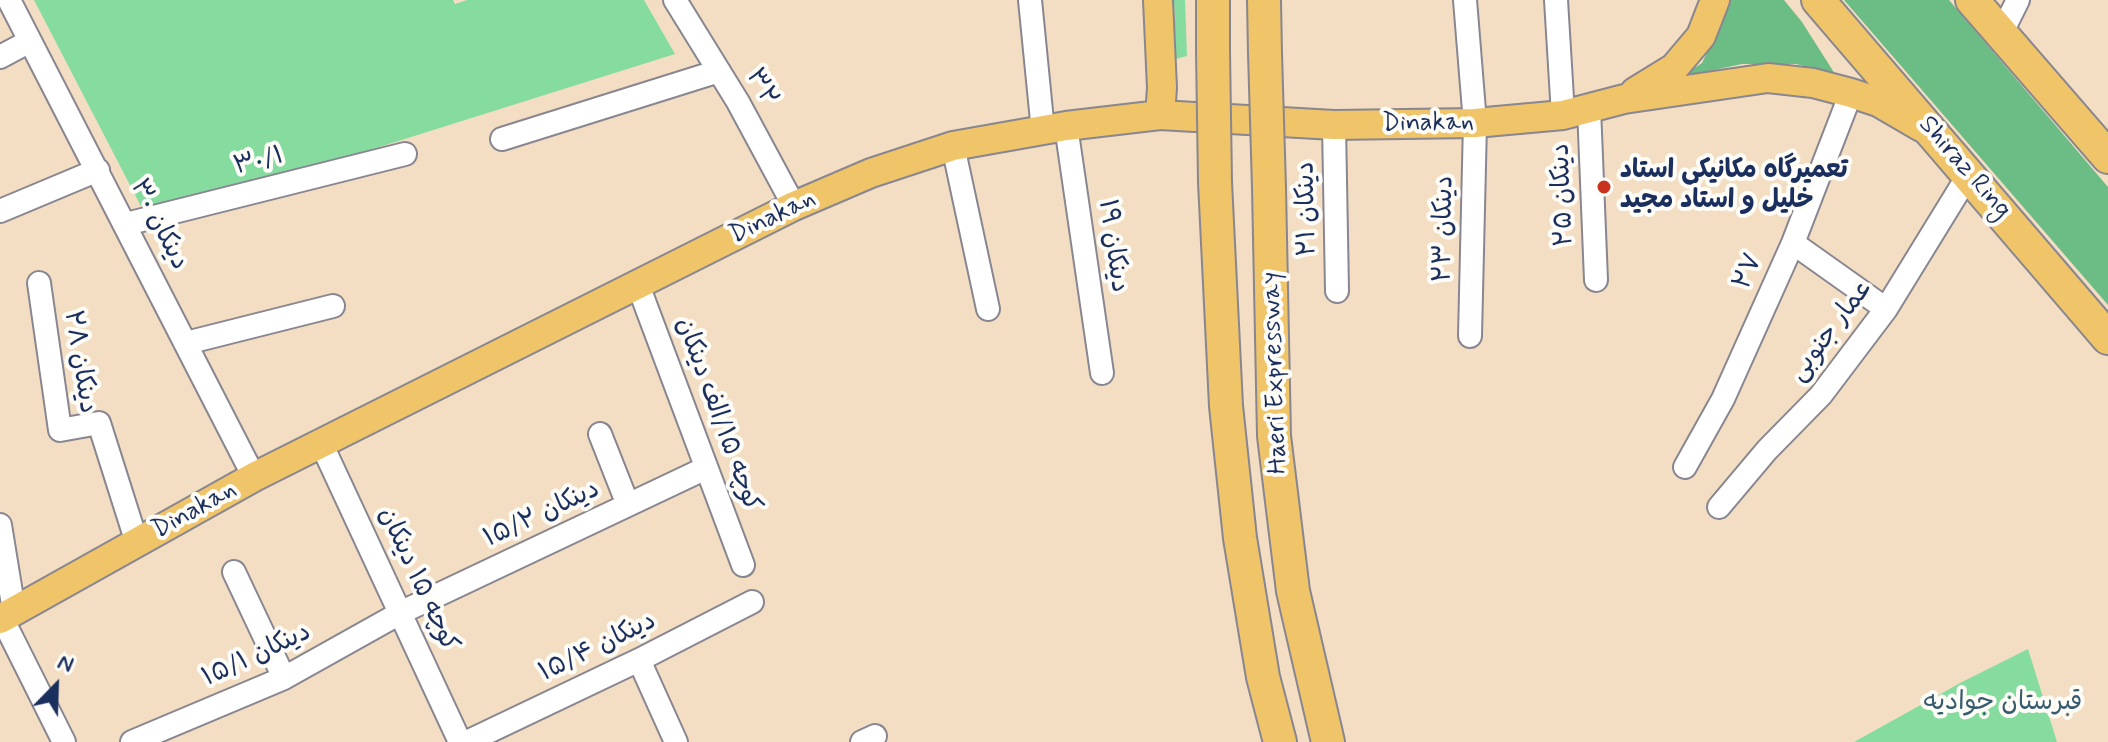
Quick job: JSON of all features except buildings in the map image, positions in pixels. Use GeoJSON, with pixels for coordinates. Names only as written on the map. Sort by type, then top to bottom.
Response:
{"type":"FeatureCollection","features":[{"type":"Feature","properties":{"kind":"highway","name":"Haeri Expressway"},"geometry":{"type":"LineString","coordinates":[[1213,0],[1215,182],[1226,406],[1240,538],[1263,677],[1280,742]]}},
{"type":"Feature","properties":{"kind":"highway","name":"Haeri Expressway"},"geometry":{"type":"LineString","coordinates":[[1264,0],[1274,436],[1293,591],[1328,742]]}},
{"type":"Feature","properties":{"kind":"highway","name":"Shiraz Ring"},"geometry":{"type":"LineString","coordinates":[[1818,0],[2108,338]]}},
{"type":"Feature","properties":{"kind":"highway"},"geometry":{"type":"LineString","coordinates":[[1972,0],[2108,157]]}},
{"type":"Feature","properties":{"kind":"main road"},"geometry":{"type":"LineString","coordinates":[[1158,0],[1162,88],[1160,115]]}},
{"type":"Feature","properties":{"kind":"main road"},"geometry":{"type":"LineString","coordinates":[[1265,107],[1278,0]]}},
{"type":"Feature","properties":{"kind":"main road"},"geometry":{"type":"LineString","coordinates":[[1624,99],[1674,68],[1701,36],[1715,0]]}},
{"type":"Feature","properties":{"kind":"main road"},"geometry":{"type":"LineString","coordinates":[[1624,99],[1768,78],[1813,83],[1878,102],[1936,135]]}},
{"type":"Feature","properties":{"kind":"main road","name":"Dinakan"},"geometry":{"type":"LineString","coordinates":[[5,616],[254,477],[794,206],[871,173],[953,146],[1160,115],[1334,125],[1475,123],[1576,111],[1624,99]]}},
{"type":"Feature","properties":{"kind":"street","name":"۳۰ دینکان"},"geometry":{"type":"LineString","coordinates":[[9,0],[254,477]]}},
{"type":"Feature","properties":{"kind":"street","name":"۳۲"},"geometry":{"type":"LineString","coordinates":[[675,0],[719,71],[794,206]]}},
{"type":"Feature","properties":{"kind":"street","name":"۱۹ دینکان"},"geometry":{"type":"LineString","coordinates":[[1030,0],[1102,373]]}},
{"type":"Feature","properties":{"kind":"street","name":"۲۳ دینکان"},"geometry":{"type":"LineString","coordinates":[[1465,0],[1475,123],[1470,336]]}},
{"type":"Feature","properties":{"kind":"street","name":"۲۵ دینکان"},"geometry":{"type":"LineString","coordinates":[[1556,0],[1576,111],[1596,280]]}},
{"type":"Feature","properties":{"kind":"street"},"geometry":{"type":"LineString","coordinates":[[2001,34],[2018,0]]}},
{"type":"Feature","properties":{"kind":"street"},"geometry":{"type":"LineString","coordinates":[[0,57],[30,41]]}},
{"type":"Feature","properties":{"kind":"street"},"geometry":{"type":"LineString","coordinates":[[502,139],[719,71]]}},
{"type":"Feature","properties":{"kind":"street","name":"۲۷"},"geometry":{"type":"LineString","coordinates":[[1685,467],[1723,399],[1793,243],[1851,93]]}},
{"type":"Feature","properties":{"kind":"street","name":"۲۱ دینکان"},"geometry":{"type":"LineString","coordinates":[[1334,125],[1337,291]]}},
{"type":"Feature","properties":{"kind":"street"},"geometry":{"type":"LineString","coordinates":[[953,146],[988,309]]}},
{"type":"Feature","properties":{"kind":"street","name":"۳۰/۱"},"geometry":{"type":"LineString","coordinates":[[126,224],[405,154]]}},
{"type":"Feature","properties":{"kind":"street"},"geometry":{"type":"LineString","coordinates":[[0,211],[98,170]]}},
{"type":"Feature","properties":{"kind":"street","name":"عمار جنوبی"},"geometry":{"type":"LineString","coordinates":[[1719,507],[1767,450],[1821,395],[1886,309],[1969,174]]}},
{"type":"Feature","properties":{"kind":"street"},"geometry":{"type":"LineString","coordinates":[[1793,243],[1886,309]]}},
{"type":"Feature","properties":{"kind":"street","name":"۲۸ دینکان"},"geometry":{"type":"LineString","coordinates":[[39,283],[60,430],[99,423],[137,543]]}},
{"type":"Feature","properties":{"kind":"street","name":"کوچه ۱۵/الف دینکان"},"geometry":{"type":"LineString","coordinates":[[638,285],[743,565]]}},
{"type":"Feature","properties":{"kind":"street"},"geometry":{"type":"LineString","coordinates":[[186,343],[333,306]]}},
{"type":"Feature","properties":{"kind":"street"},"geometry":{"type":"LineString","coordinates":[[600,434],[628,505]]}},
{"type":"Feature","properties":{"kind":"street","name":"کوچه ۱۵ دینکان"},"geometry":{"type":"LineString","coordinates":[[321,443],[460,742]]}},
{"type":"Feature","properties":{"kind":"street","name":"۱۵/۲ دینکان"},"geometry":{"type":"LineString","coordinates":[[402,612],[706,468]]}},
{"type":"Feature","properties":{"kind":"street"},"geometry":{"type":"LineString","coordinates":[[0,525],[5,616],[64,742]]}},
{"type":"Feature","properties":{"kind":"street"},"geometry":{"type":"LineString","coordinates":[[234,572],[284,678]]}},
{"type":"Feature","properties":{"kind":"street","name":"۱۵/۴ دینکان"},"geometry":{"type":"LineString","coordinates":[[467,742],[752,602]]}},
{"type":"Feature","properties":{"kind":"street","name":"۱۵/۱ دینکان"},"geometry":{"type":"LineString","coordinates":[[132,742],[284,678],[402,612]]}},
{"type":"Feature","properties":{"kind":"street"},"geometry":{"type":"LineString","coordinates":[[639,660],[676,742]]}},
{"type":"Feature","properties":{"kind":"green space"},"geometry":{"type":"Polygon","coordinates":[[[34,0],[453,0],[455,4],[467,0],[644,0],[675,54],[319,166],[146,216],[34,0]]]}},
{"type":"Feature","properties":{"kind":"green space"},"geometry":{"type":"Polygon","coordinates":[[[1174,0],[1185,0],[1187,56],[1176,59],[1174,0]]]}},
{"type":"Feature","properties":{"kind":"green space"},"geometry":{"type":"Polygon","coordinates":[[[1728,0],[1784,0],[1835,74],[1796,64],[1742,64],[1681,77],[1702,63],[1722,21],[1728,0]]]}},
{"type":"Feature","properties":{"kind":"green space"},"geometry":{"type":"Polygon","coordinates":[[[1844,0],[1949,0],[2108,187],[2108,305],[1844,0]]]}},
{"type":"Feature","properties":{"kind":"green space","name":"قبرستان جوادیه"},"geometry":{"type":"Polygon","coordinates":[[[2028,649],[2057,742],[1854,742],[1962,682],[2028,649]]]}},
{"type":"Feature","properties":{"kind":"place","name":"تعمیرگاه مکانیکی استاد خلیل و استاد مجید"},"geometry":{"type":"Point","coordinates":[1604,187]}}]}
